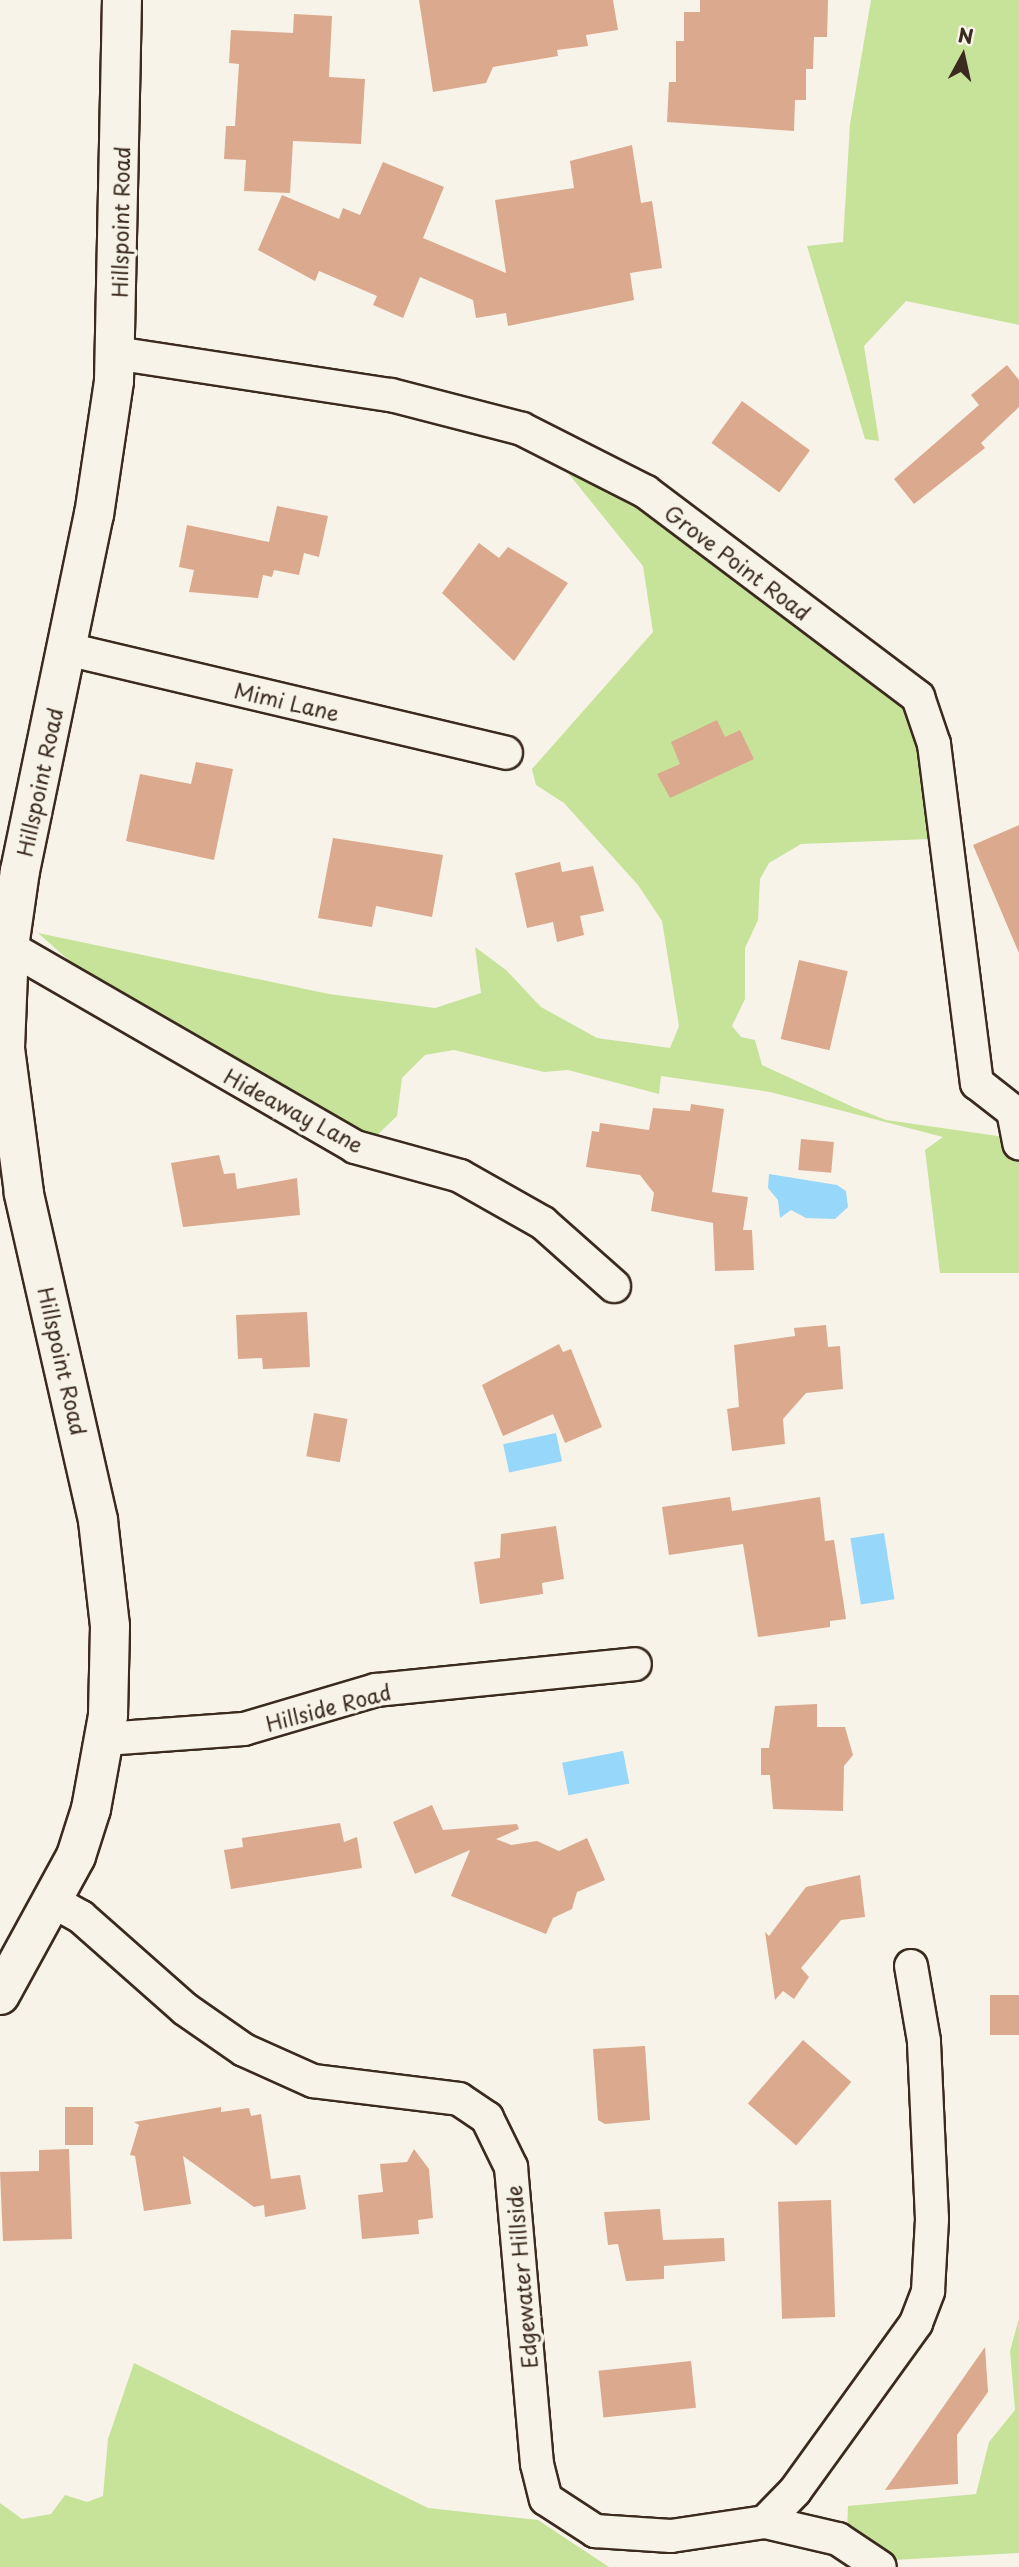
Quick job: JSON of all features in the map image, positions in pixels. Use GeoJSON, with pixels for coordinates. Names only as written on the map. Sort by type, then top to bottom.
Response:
{"type":"FeatureCollection","features":[{"type":"Feature","properties":{"kind":"street","name":"Hillspoint Road"},"geometry":{"type":"LineString","coordinates":[[0,1995],[54,1902],[91,1809],[105,1739],[110,1626],[106,1574],[88,1468],[17,1160],[5,1048],[4,947],[67,649],[105,449],[116,353],[122,0]]}},
{"type":"Feature","properties":{"kind":"street","name":"Grove Point Road"},"geometry":{"type":"LineString","coordinates":[[116,353],[391,395],[522,429],[646,492],[918,697],[934,744],[977,1083],[1016,1110]]}},
{"type":"Feature","properties":{"kind":"street","name":"Mimi Lane"},"geometry":{"type":"LineString","coordinates":[[67,649],[506,753]]}},
{"type":"Feature","properties":{"kind":"street","name":"Hideaway Lane"},"geometry":{"type":"LineString","coordinates":[[4,947],[355,1147],[477,1185],[543,1223],[614,1286]]}},
{"type":"Feature","properties":{"kind":"street"},"geometry":{"type":"LineString","coordinates":[[1016,1110],[1019,1143]]}},
{"type":"Feature","properties":{"kind":"street","name":"Hillside Road"},"geometry":{"type":"LineString","coordinates":[[105,1739],[244,1729],[376,1690],[635,1664]]}},
{"type":"Feature","properties":{"kind":"street","name":"Edgewater Hillside"},"geometry":{"type":"LineString","coordinates":[[54,1902],[81,1917],[185,2009],[244,2050],[313,2081],[459,2099],[487,2118],[511,2167],[537,2464],[546,2498],[595,2530],[671,2536],[765,2522],[838,2539],[880,2567]]}},
{"type":"Feature","properties":{"kind":"street"},"geometry":{"type":"LineString","coordinates":[[765,2522],[795,2491],[916,2323],[928,2291],[932,2219],[923,2041],[911,1966]]}},
{"type":"Feature","properties":{"kind":"green space"},"geometry":{"type":"Polygon","coordinates":[[[871,0],[1019,0],[1019,325],[906,301],[864,346],[879,441],[865,439],[807,246],[843,242],[850,124],[871,0]]]}},
{"type":"Feature","properties":{"kind":"green space"},"geometry":{"type":"Polygon","coordinates":[[[560,463],[651,513],[910,713],[923,740],[930,839],[801,844],[769,863],[760,879],[758,920],[745,948],[745,999],[732,1026],[741,1037],[755,1040],[762,1065],[853,1107],[886,1120],[998,1136],[1010,1146],[1019,1146],[1019,1273],[940,1273],[925,1150],[943,1137],[770,1092],[661,1076],[659,1094],[568,1070],[544,1072],[454,1050],[425,1055],[402,1078],[397,1116],[371,1141],[117,1003],[38,933],[329,994],[435,1008],[481,993],[475,947],[506,970],[541,1007],[597,1038],[670,1048],[679,1026],[662,921],[638,885],[564,803],[536,785],[532,769],[653,632],[643,566],[560,463]]]}},
{"type":"Feature","properties":{"kind":"green space"},"geometry":{"type":"Polygon","coordinates":[[[1019,2318],[1019,2553],[894,2560],[847,2532],[848,2506],[976,2494],[989,2442],[1015,2410],[1010,2351],[1019,2318]]]}},
{"type":"Feature","properties":{"kind":"green space"},"geometry":{"type":"Polygon","coordinates":[[[134,2363],[428,2508],[538,2520],[609,2567],[0,2567],[0,2503],[22,2519],[51,2514],[65,2495],[87,2502],[103,2496],[108,2439],[134,2363]]]}},
{"type":"Feature","properties":{"kind":"water"},"geometry":{"type":"Polygon","coordinates":[[[769,1174],[837,1185],[846,1191],[848,1207],[835,1219],[806,1218],[791,1210],[780,1218],[778,1200],[768,1188],[769,1174]]]}},
{"type":"Feature","properties":{"kind":"water"},"geometry":{"type":"Polygon","coordinates":[[[556,1433],[562,1461],[509,1473],[503,1444],[556,1433]]]}},
{"type":"Feature","properties":{"kind":"water"},"geometry":{"type":"Polygon","coordinates":[[[884,1533],[894,1599],[861,1604],[850,1538],[884,1533]]]}},
{"type":"Feature","properties":{"kind":"water"},"geometry":{"type":"Polygon","coordinates":[[[623,1751],[629,1783],[568,1795],[562,1763],[623,1751]]]}},
{"type":"Feature","properties":{"kind":"building"},"geometry":{"type":"Polygon","coordinates":[[[419,0],[613,0],[618,30],[586,35],[588,46],[557,50],[558,56],[493,67],[486,83],[433,92],[419,0]]]}},
{"type":"Feature","properties":{"kind":"building"},"geometry":{"type":"Polygon","coordinates":[[[700,0],[828,0],[827,37],[814,37],[813,69],[806,69],[806,100],[795,100],[794,131],[667,122],[669,82],[676,82],[676,41],[684,41],[684,12],[700,12],[700,0]]]}},
{"type":"Feature","properties":{"kind":"building"},"geometry":{"type":"Polygon","coordinates":[[[294,14],[332,16],[329,77],[365,79],[361,144],[293,141],[290,193],[244,191],[246,160],[224,159],[226,126],[235,126],[239,64],[229,63],[231,30],[293,33],[294,14]]]}},
{"type":"Feature","properties":{"kind":"building"},"geometry":{"type":"Polygon","coordinates":[[[632,145],[641,203],[652,201],[662,268],[630,273],[634,300],[508,326],[506,313],[476,318],[473,300],[420,277],[403,318],[373,305],[377,296],[319,271],[315,281],[258,250],[282,195],[339,219],[343,208],[360,215],[383,162],[444,187],[423,238],[506,273],[495,200],[574,188],[570,161],[632,145]]]}},
{"type":"Feature","properties":{"kind":"building"},"geometry":{"type":"Polygon","coordinates":[[[1007,365],[1019,380],[1019,407],[981,443],[985,448],[914,504],[894,479],[979,405],[971,395],[1007,365]]]}},
{"type":"Feature","properties":{"kind":"building"},"geometry":{"type":"Polygon","coordinates":[[[742,401],[810,450],[779,492],[711,443],[742,401]]]}},
{"type":"Feature","properties":{"kind":"building"},"geometry":{"type":"Polygon","coordinates":[[[277,506],[328,516],[319,557],[304,553],[299,575],[274,570],[272,577],[263,575],[258,598],[189,592],[194,570],[179,567],[187,525],[269,542],[277,506]]]}},
{"type":"Feature","properties":{"kind":"building"},"geometry":{"type":"Polygon","coordinates":[[[479,543],[499,558],[508,547],[568,583],[514,661],[442,593],[479,543]]]}},
{"type":"Feature","properties":{"kind":"building"},"geometry":{"type":"Polygon","coordinates":[[[717,720],[725,737],[740,730],[754,759],[670,798],[657,774],[680,764],[671,742],[717,720]]]}},
{"type":"Feature","properties":{"kind":"building"},"geometry":{"type":"Polygon","coordinates":[[[196,762],[233,769],[214,860],[126,841],[140,774],[191,784],[196,762]]]}},
{"type":"Feature","properties":{"kind":"building"},"geometry":{"type":"Polygon","coordinates":[[[1019,825],[1019,953],[973,845],[1019,825]]]}},
{"type":"Feature","properties":{"kind":"building"},"geometry":{"type":"Polygon","coordinates":[[[333,838],[443,855],[432,917],[376,906],[372,927],[318,918],[333,838]]]}},
{"type":"Feature","properties":{"kind":"building"},"geometry":{"type":"Polygon","coordinates":[[[560,862],[562,872],[593,866],[604,911],[580,916],[584,935],[557,942],[553,922],[527,928],[515,873],[560,862]]]}},
{"type":"Feature","properties":{"kind":"building"},"geometry":{"type":"Polygon","coordinates":[[[799,960],[848,971],[829,1050],[781,1039],[799,960]]]}},
{"type":"Feature","properties":{"kind":"building"},"geometry":{"type":"Polygon","coordinates":[[[691,1104],[724,1109],[712,1192],[748,1197],[743,1230],[752,1230],[754,1270],[715,1271],[713,1223],[651,1211],[654,1193],[640,1175],[586,1167],[592,1131],[599,1132],[600,1123],[649,1130],[653,1108],[690,1111],[691,1104]]]}},
{"type":"Feature","properties":{"kind":"building"},"geometry":{"type":"Polygon","coordinates":[[[801,1139],[834,1142],[831,1173],[798,1170],[801,1139]]]}},
{"type":"Feature","properties":{"kind":"building"},"geometry":{"type":"Polygon","coordinates":[[[219,1155],[224,1174],[235,1173],[237,1189],[297,1178],[300,1215],[183,1227],[171,1163],[219,1155]]]}},
{"type":"Feature","properties":{"kind":"building"},"geometry":{"type":"Polygon","coordinates":[[[307,1312],[310,1367],[263,1369],[262,1358],[238,1359],[236,1315],[307,1312]]]}},
{"type":"Feature","properties":{"kind":"building"},"geometry":{"type":"Polygon","coordinates":[[[826,1325],[828,1347],[840,1346],[843,1389],[806,1393],[783,1419],[785,1444],[732,1451],[727,1409],[739,1407],[734,1345],[795,1336],[794,1328],[826,1325]]]}},
{"type":"Feature","properties":{"kind":"building"},"geometry":{"type":"Polygon","coordinates":[[[559,1344],[563,1352],[571,1349],[602,1427],[565,1443],[553,1414],[503,1436],[482,1385],[559,1344]]]}},
{"type":"Feature","properties":{"kind":"building"},"geometry":{"type":"Polygon","coordinates":[[[314,1413],[347,1419],[340,1462],[306,1456],[314,1413]]]}},
{"type":"Feature","properties":{"kind":"building"},"geometry":{"type":"Polygon","coordinates":[[[730,1497],[732,1511],[820,1497],[825,1541],[834,1540],[846,1619],[830,1621],[830,1627],[758,1637],[743,1544],[669,1555],[662,1507],[730,1497]]]}},
{"type":"Feature","properties":{"kind":"building"},"geometry":{"type":"Polygon","coordinates":[[[556,1526],[564,1579],[542,1583],[543,1594],[480,1604],[474,1562],[500,1558],[501,1534],[556,1526]]]}},
{"type":"Feature","properties":{"kind":"building"},"geometry":{"type":"Polygon","coordinates":[[[817,1704],[817,1727],[845,1727],[853,1755],[844,1766],[843,1811],[773,1809],[770,1775],[761,1775],[761,1748],[769,1748],[775,1706],[817,1704]]]}},
{"type":"Feature","properties":{"kind":"building"},"geometry":{"type":"Polygon","coordinates":[[[432,1805],[443,1830],[517,1824],[519,1829],[496,1839],[511,1845],[537,1841],[559,1851],[587,1838],[605,1880],[577,1892],[572,1909],[553,1918],[546,1934],[451,1896],[470,1850],[415,1874],[393,1822],[432,1805]]]}},
{"type":"Feature","properties":{"kind":"building"},"geometry":{"type":"Polygon","coordinates":[[[340,1823],[344,1842],[357,1837],[362,1868],[231,1889],[224,1850],[243,1847],[242,1838],[340,1823]]]}},
{"type":"Feature","properties":{"kind":"building"},"geometry":{"type":"Polygon","coordinates":[[[860,1875],[865,1917],[841,1920],[801,1968],[809,1977],[794,1999],[783,1991],[775,2000],[765,1932],[769,1936],[806,1887],[860,1875]]]}},
{"type":"Feature","properties":{"kind":"building"},"geometry":{"type":"Polygon","coordinates":[[[990,1995],[1019,1995],[1019,2035],[990,2035],[990,1995]]]}},
{"type":"Feature","properties":{"kind":"building"},"geometry":{"type":"Polygon","coordinates":[[[803,2040],[851,2082],[796,2145],[748,2103],[803,2040]]]}},
{"type":"Feature","properties":{"kind":"building"},"geometry":{"type":"Polygon","coordinates":[[[645,2046],[650,2120],[605,2124],[598,2120],[593,2049],[645,2046]]]}},
{"type":"Feature","properties":{"kind":"building"},"geometry":{"type":"Polygon","coordinates":[[[65,2107],[93,2107],[93,2145],[65,2145],[65,2107]]]}},
{"type":"Feature","properties":{"kind":"building"},"geometry":{"type":"Polygon","coordinates":[[[221,2107],[221,2112],[249,2108],[251,2116],[261,2114],[271,2179],[300,2175],[306,2209],[265,2217],[264,2205],[254,2207],[183,2156],[191,2204],[144,2211],[135,2156],[130,2155],[139,2125],[134,2122],[221,2107]]]}},
{"type":"Feature","properties":{"kind":"building"},"geometry":{"type":"Polygon","coordinates":[[[69,2149],[72,2239],[3,2241],[0,2172],[39,2171],[39,2150],[69,2149]]]}},
{"type":"Feature","properties":{"kind":"building"},"geometry":{"type":"Polygon","coordinates":[[[414,2149],[429,2169],[433,2218],[418,2220],[419,2234],[362,2239],[358,2195],[383,2192],[380,2164],[407,2162],[414,2149]]]}},
{"type":"Feature","properties":{"kind":"building"},"geometry":{"type":"Polygon","coordinates":[[[831,2200],[835,2317],[782,2319],[778,2202],[831,2200]]]}},
{"type":"Feature","properties":{"kind":"building"},"geometry":{"type":"Polygon","coordinates":[[[660,2209],[663,2240],[724,2238],[725,2261],[664,2266],[664,2279],[626,2281],[618,2244],[608,2245],[604,2212],[660,2209]]]}},
{"type":"Feature","properties":{"kind":"building"},"geometry":{"type":"Polygon","coordinates":[[[985,2347],[988,2392],[957,2435],[958,2484],[885,2490],[985,2347]]]}},
{"type":"Feature","properties":{"kind":"building"},"geometry":{"type":"Polygon","coordinates":[[[691,2361],[696,2408],[603,2417],[599,2371],[691,2361]]]}}]}
